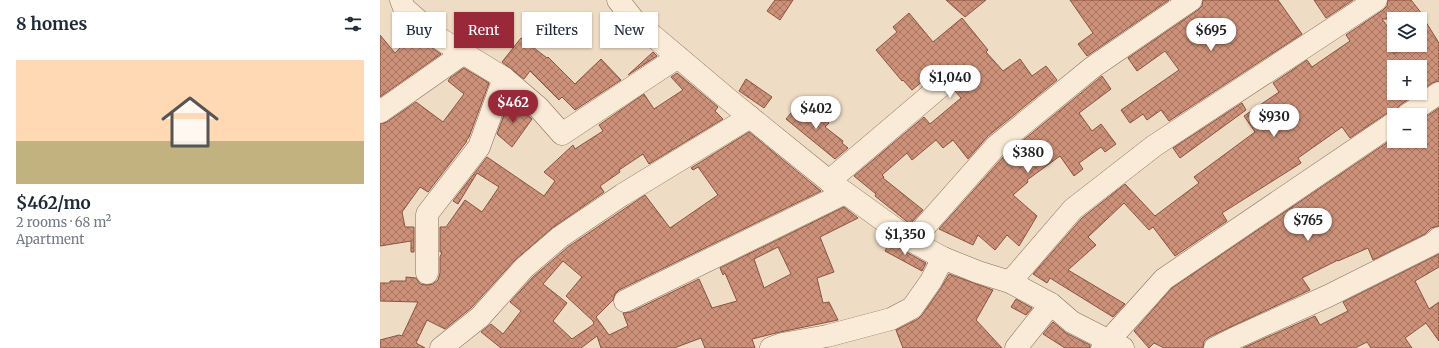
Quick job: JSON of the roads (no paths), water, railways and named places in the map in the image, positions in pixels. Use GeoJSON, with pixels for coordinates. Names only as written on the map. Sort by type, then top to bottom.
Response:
{"type":"FeatureCollection","features":[{"type":"Feature","properties":{"kind":"street"},"geometry":{"type":"LineString","coordinates":[[401,0],[404,8],[437,37],[504,78],[538,107],[562,134],[678,57]]}},
{"type":"Feature","properties":{"kind":"street"},"geometry":{"type":"LineString","coordinates":[[618,0],[633,19],[750,117],[837,187],[912,240],[943,258],[978,272],[1010,282],[1051,304],[1072,322],[1112,346],[1164,278],[1387,128]]}},
{"type":"Feature","properties":{"kind":"street"},"geometry":{"type":"LineString","coordinates":[[912,240],[996,146],[1093,67],[1191,0]]}},
{"type":"Feature","properties":{"kind":"street"},"geometry":{"type":"LineString","coordinates":[[1010,282],[1073,209],[1154,146],[1376,0]]}},
{"type":"Feature","properties":{"kind":"street"},"geometry":{"type":"LineString","coordinates":[[380,112],[464,54]]}},
{"type":"Feature","properties":{"kind":"street"},"geometry":{"type":"LineString","coordinates":[[427,273],[427,214],[479,147],[504,78]]}},
{"type":"Feature","properties":{"kind":"street"},"geometry":{"type":"LineString","coordinates":[[625,302],[837,187],[948,80]]}},
{"type":"Feature","properties":{"kind":"street"},"geometry":{"type":"LineString","coordinates":[[1417,108],[1439,93]]}},
{"type":"Feature","properties":{"kind":"street"},"geometry":{"type":"LineString","coordinates":[[441,348],[480,317],[524,268],[560,237],[622,195],[750,117]]}},
{"type":"Feature","properties":{"kind":"street"},"geometry":{"type":"LineString","coordinates":[[1215,348],[1328,296],[1432,244],[1439,238]]}},
{"type":"Feature","properties":{"kind":"street"},"geometry":{"type":"LineString","coordinates":[[771,348],[782,344],[827,336],[891,319],[912,308],[931,281],[943,258]]}},
{"type":"Feature","properties":{"kind":"street"},"geometry":{"type":"LineString","coordinates":[[1016,348],[1051,304]]}}]}
